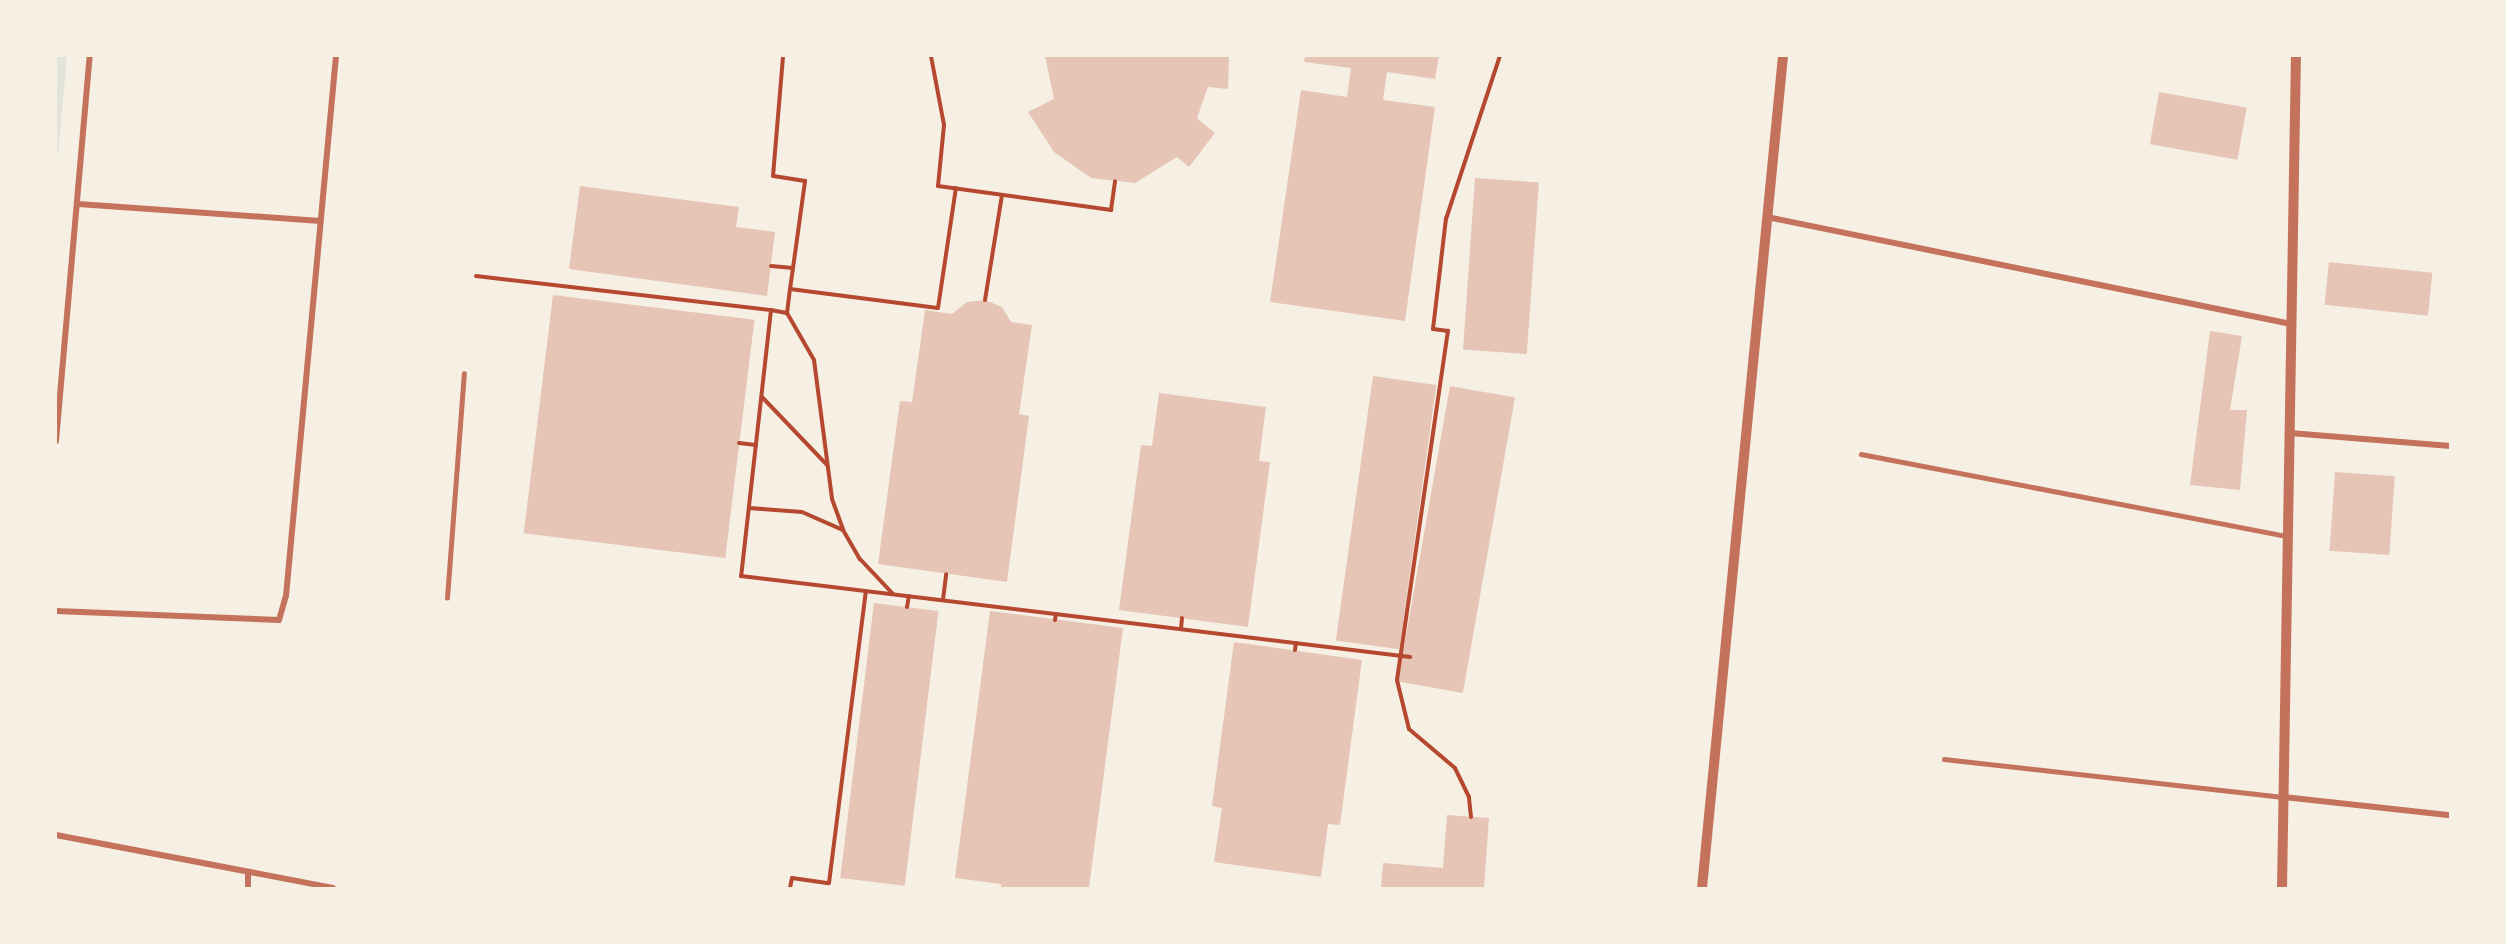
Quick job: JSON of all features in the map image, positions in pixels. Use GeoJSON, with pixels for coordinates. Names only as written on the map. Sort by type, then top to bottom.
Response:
{"type":"FeatureCollection","features":[{"type":"Feature","properties":{"kind":"street"},"geometry":{"type":"LineString","coordinates":[[56,441],[90,56]]}},
{"type":"Feature","properties":{"kind":"street"},"geometry":{"type":"LineString","coordinates":[[56,611],[279,620],[286,596],[336,56]]}},
{"type":"Feature","properties":{"kind":"street"},"geometry":{"type":"LineString","coordinates":[[1702,888],[1783,56]]}},
{"type":"Feature","properties":{"kind":"street"},"geometry":{"type":"LineString","coordinates":[[2282,888],[2296,56]]}},
{"type":"Feature","properties":{"kind":"street"},"geometry":{"type":"LineString","coordinates":[[78,204],[320,221]]}},
{"type":"Feature","properties":{"kind":"street"},"geometry":{"type":"LineString","coordinates":[[1767,217],[2291,324]]}},
{"type":"Feature","properties":{"kind":"street"},"geometry":{"type":"LineString","coordinates":[[2290,433],[2451,446]]}},
{"type":"Feature","properties":{"kind":"street"},"geometry":{"type":"LineString","coordinates":[[2283,797],[2451,815]]}},
{"type":"Feature","properties":{"kind":"street"},"geometry":{"type":"LineString","coordinates":[[56,835],[333,888]]}},
{"type":"Feature","properties":{"kind":"street"},"geometry":{"type":"LineString","coordinates":[[248,872],[248,888]]}},
{"type":"Feature","properties":{"kind":"lane"},"geometry":{"type":"LineString","coordinates":[[447,598],[464,374]]}},
{"type":"Feature","properties":{"kind":"lane"},"geometry":{"type":"LineString","coordinates":[[1861,454],[2288,536]]}},
{"type":"Feature","properties":{"kind":"lane"},"geometry":{"type":"LineString","coordinates":[[1944,759],[2283,797]]}},
{"type":"Feature","properties":{"kind":"path"},"geometry":{"type":"LineString","coordinates":[[783,56],[773,176],[805,181],[787,313],[814,360],[828,466],[843,530],[860,559],[893,594]]}},
{"type":"Feature","properties":{"kind":"path"},"geometry":{"type":"LineString","coordinates":[[931,56],[944,125],[938,186],[1112,210],[1115,181]]}},
{"type":"Feature","properties":{"kind":"path"},"geometry":{"type":"LineString","coordinates":[[1471,817],[1469,797],[1455,768],[1409,729],[1398,689],[1448,331],[1434,329],[1446,219],[1500,56]]}},
{"type":"Feature","properties":{"kind":"path"},"geometry":{"type":"LineString","coordinates":[[790,289],[938,308],[956,188]]}},
{"type":"Feature","properties":{"kind":"path"},"geometry":{"type":"LineString","coordinates":[[985,300],[1002,195]]}},
{"type":"Feature","properties":{"kind":"path"},"geometry":{"type":"LineString","coordinates":[[771,266],[793,268]]}},
{"type":"Feature","properties":{"kind":"path"},"geometry":{"type":"LineString","coordinates":[[476,276],[787,313]]}},
{"type":"Feature","properties":{"kind":"path"},"geometry":{"type":"LineString","coordinates":[[771,310],[741,576],[1410,657]]}},
{"type":"Feature","properties":{"kind":"path"},"geometry":{"type":"LineString","coordinates":[[762,396],[828,466]]}},
{"type":"Feature","properties":{"kind":"path"},"geometry":{"type":"LineString","coordinates":[[739,443],[756,445]]}},
{"type":"Feature","properties":{"kind":"path"},"geometry":{"type":"LineString","coordinates":[[749,508],[802,512],[843,530]]}},
{"type":"Feature","properties":{"kind":"path"},"geometry":{"type":"LineString","coordinates":[[943,600],[946,574]]}},
{"type":"Feature","properties":{"kind":"path"},"geometry":{"type":"LineString","coordinates":[[790,888],[792,878],[829,883],[866,591]]}},
{"type":"Feature","properties":{"kind":"path"},"geometry":{"type":"LineString","coordinates":[[908,607],[909,596]]}},
{"type":"Feature","properties":{"kind":"path"},"geometry":{"type":"LineString","coordinates":[[1055,620],[1056,614]]}},
{"type":"Feature","properties":{"kind":"path"},"geometry":{"type":"LineString","coordinates":[[1181,629],[1182,618]]}},
{"type":"Feature","properties":{"kind":"path"},"geometry":{"type":"LineString","coordinates":[[1295,650],[1296,643]]}},
{"type":"Feature","properties":{"kind":"shaded area"},"geometry":{"type":"Polygon","coordinates":[[[56,56],[67,56],[58,155],[56,154],[56,56]]]}},
{"type":"Feature","properties":{"kind":"building"},"geometry":{"type":"Polygon","coordinates":[[[1045,56],[1229,56],[1228,89],[1208,87],[1197,118],[1215,133],[1189,167],[1177,157],[1135,183],[1091,178],[1054,152],[1028,112],[1054,99],[1045,56]]]}},
{"type":"Feature","properties":{"kind":"building"},"geometry":{"type":"Polygon","coordinates":[[[1305,56],[1439,56],[1435,79],[1387,72],[1383,100],[1435,107],[1405,321],[1270,302],[1301,90],[1347,97],[1351,68],[1304,62],[1305,56]]]}},
{"type":"Feature","properties":{"kind":"building"},"geometry":{"type":"Polygon","coordinates":[[[2159,92],[2247,107],[2237,160],[2150,144],[2159,92]]]}},
{"type":"Feature","properties":{"kind":"building"},"geometry":{"type":"Polygon","coordinates":[[[1475,178],[1539,182],[1527,354],[1463,350],[1475,178]]]}},
{"type":"Feature","properties":{"kind":"building"},"geometry":{"type":"Polygon","coordinates":[[[580,186],[739,207],[736,227],[775,232],[767,296],[569,269],[580,186]]]}},
{"type":"Feature","properties":{"kind":"building"},"geometry":{"type":"Polygon","coordinates":[[[2329,262],[2432,273],[2428,316],[2325,305],[2329,262]]]}},
{"type":"Feature","properties":{"kind":"building"},"geometry":{"type":"Polygon","coordinates":[[[553,295],[754,320],[725,558],[524,533],[553,295]]]}},
{"type":"Feature","properties":{"kind":"building"},"geometry":{"type":"Polygon","coordinates":[[[985,300],[1002,307],[1011,322],[1032,325],[1019,414],[1029,416],[1007,582],[878,564],[900,401],[912,402],[925,310],[952,314],[967,302],[985,300]]]}},
{"type":"Feature","properties":{"kind":"building"},"geometry":{"type":"Polygon","coordinates":[[[2210,331],[2242,336],[2230,410],[2247,410],[2240,490],[2190,485],[2210,331]]]}},
{"type":"Feature","properties":{"kind":"building"},"geometry":{"type":"Polygon","coordinates":[[[1373,376],[1436,385],[1399,649],[1336,640],[1373,376]]]}},
{"type":"Feature","properties":{"kind":"building"},"geometry":{"type":"Polygon","coordinates":[[[1450,386],[1515,397],[1463,693],[1398,681],[1450,386]]]}},
{"type":"Feature","properties":{"kind":"building"},"geometry":{"type":"Polygon","coordinates":[[[1159,393],[1266,407],[1259,461],[1270,462],[1248,627],[1119,610],[1141,445],[1152,446],[1159,393]]]}},
{"type":"Feature","properties":{"kind":"building"},"geometry":{"type":"Polygon","coordinates":[[[2335,472],[2395,476],[2389,555],[2329,551],[2335,472]]]}},
{"type":"Feature","properties":{"kind":"building"},"geometry":{"type":"Polygon","coordinates":[[[874,603],[939,611],[905,886],[840,878],[874,603]]]}},
{"type":"Feature","properties":{"kind":"building"},"geometry":{"type":"Polygon","coordinates":[[[990,611],[1123,628],[1089,888],[1001,888],[1001,884],[955,878],[990,611]]]}},
{"type":"Feature","properties":{"kind":"building"},"geometry":{"type":"Polygon","coordinates":[[[1234,642],[1362,660],[1340,825],[1328,824],[1321,877],[1214,862],[1222,808],[1212,806],[1234,642]]]}},
{"type":"Feature","properties":{"kind":"building"},"geometry":{"type":"Polygon","coordinates":[[[1447,815],[1489,818],[1484,888],[1381,888],[1383,863],[1443,868],[1447,815]]]}}]}
